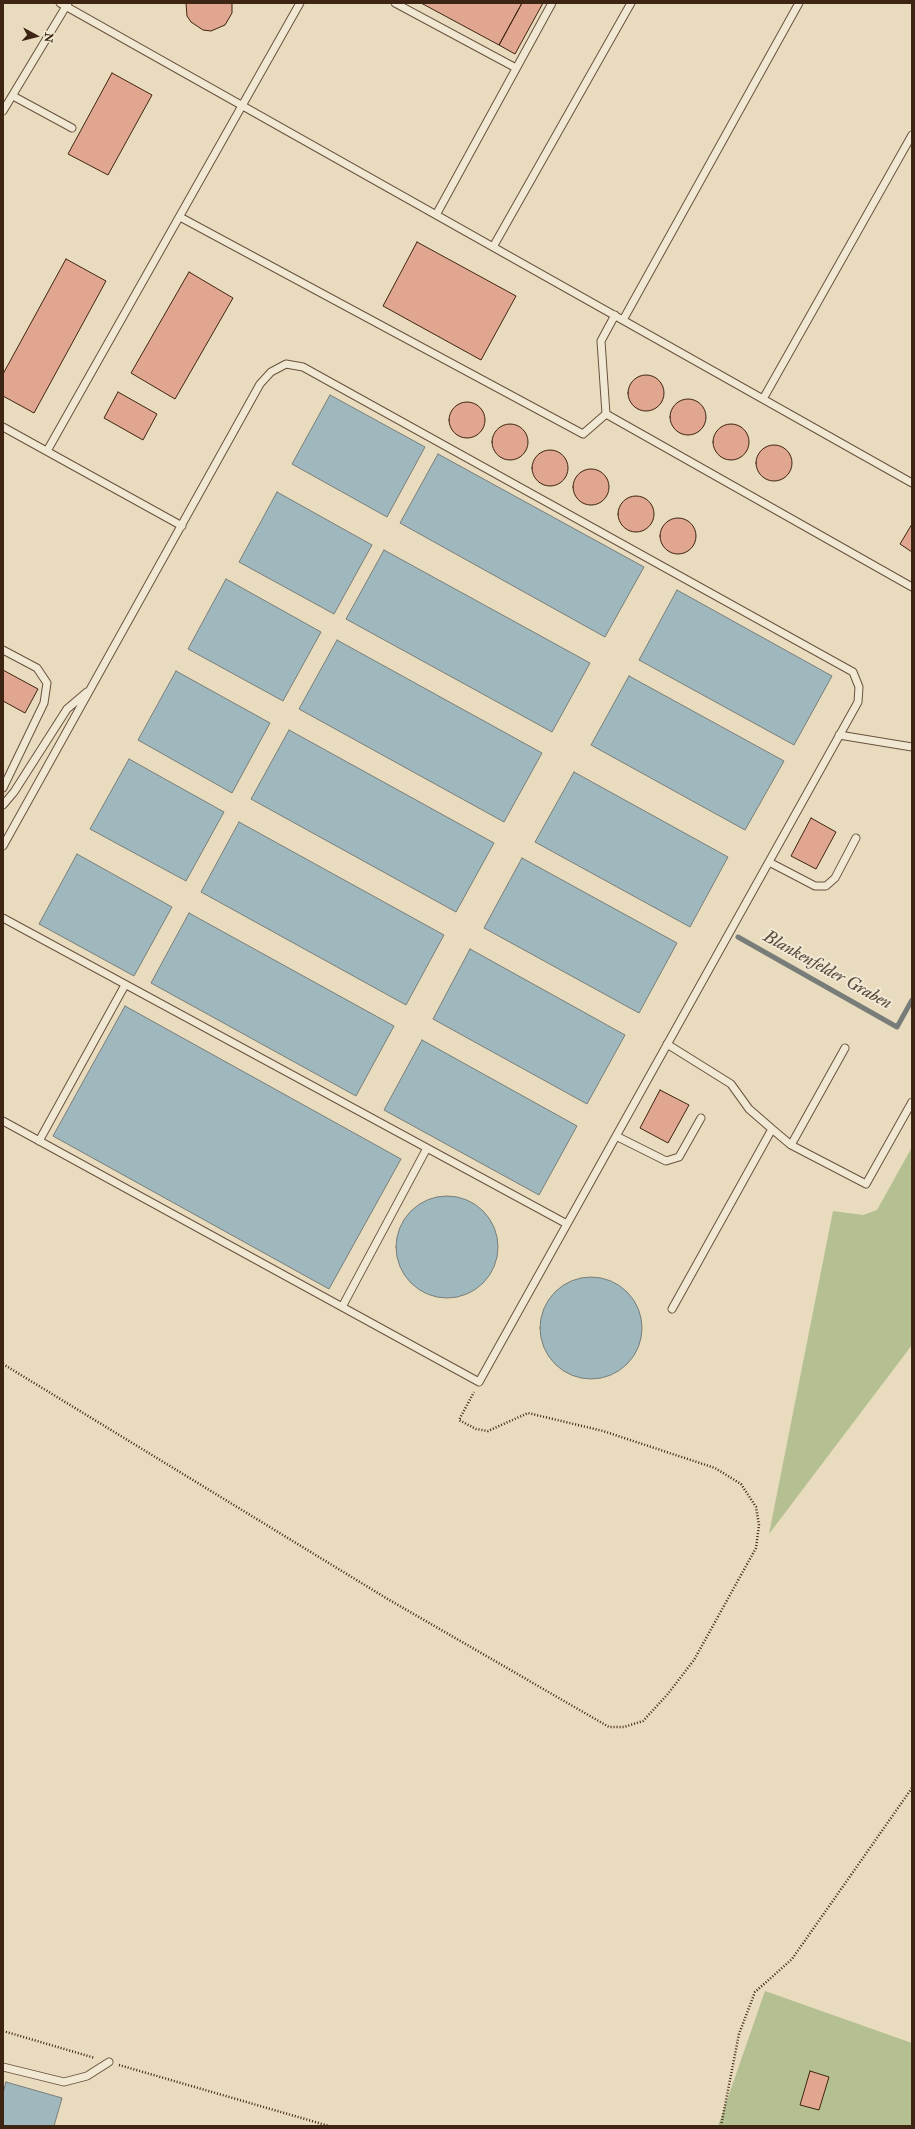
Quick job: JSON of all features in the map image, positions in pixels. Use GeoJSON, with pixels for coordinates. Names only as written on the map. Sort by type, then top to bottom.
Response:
{"type":"FeatureCollection","features":[{"type":"Feature","properties":{"kind":"lane"},"geometry":{"type":"LineString","coordinates":[[47,451],[300,3]]}},
{"type":"Feature","properties":{"kind":"lane"},"geometry":{"type":"LineString","coordinates":[[395,3],[516,68]]}},
{"type":"Feature","properties":{"kind":"lane"},"geometry":{"type":"LineString","coordinates":[[436,215],[552,3]]}},
{"type":"Feature","properties":{"kind":"lane"},"geometry":{"type":"LineString","coordinates":[[493,247],[631,3]]}},
{"type":"Feature","properties":{"kind":"lane"},"geometry":{"type":"LineString","coordinates":[[623,320],[799,3]]}},
{"type":"Feature","properties":{"kind":"lane"},"geometry":{"type":"LineString","coordinates":[[3,111],[13,96],[64,4],[242,106],[912,483]]}},
{"type":"Feature","properties":{"kind":"lane"},"geometry":{"type":"LineString","coordinates":[[13,96],[72,128]]}},
{"type":"Feature","properties":{"kind":"lane"},"geometry":{"type":"LineString","coordinates":[[763,399],[912,135]]}},
{"type":"Feature","properties":{"kind":"lane"},"geometry":{"type":"LineString","coordinates":[[180,217],[583,434],[606,414]]}},
{"type":"Feature","properties":{"kind":"lane"},"geometry":{"type":"LineString","coordinates":[[606,414],[601,341],[615,315]]}},
{"type":"Feature","properties":{"kind":"lane"},"geometry":{"type":"LineString","coordinates":[[3,846],[260,384],[271,372],[286,364],[303,367],[853,672],[859,687],[858,702],[480,1382],[3,1121]]}},
{"type":"Feature","properties":{"kind":"lane"},"geometry":{"type":"LineString","coordinates":[[606,414],[912,587]]}},
{"type":"Feature","properties":{"kind":"lane"},"geometry":{"type":"LineString","coordinates":[[3,427],[182,526]]}},
{"type":"Feature","properties":{"kind":"lane"},"geometry":{"type":"LineString","coordinates":[[3,650],[37,668],[47,683],[44,703],[3,788]]}},
{"type":"Feature","properties":{"kind":"lane"},"geometry":{"type":"LineString","coordinates":[[3,805],[14,792],[67,709],[91,688]]}},
{"type":"Feature","properties":{"kind":"lane"},"geometry":{"type":"LineString","coordinates":[[839,735],[912,747]]}},
{"type":"Feature","properties":{"kind":"lane"},"geometry":{"type":"LineString","coordinates":[[769,862],[815,886],[826,886],[835,878],[856,838]]}},
{"type":"Feature","properties":{"kind":"lane"},"geometry":{"type":"LineString","coordinates":[[3,918],[567,1224]]}},
{"type":"Feature","properties":{"kind":"lane"},"geometry":{"type":"LineString","coordinates":[[39,1141],[125,985]]}},
{"type":"Feature","properties":{"kind":"lane"},"geometry":{"type":"LineString","coordinates":[[667,1044],[731,1084],[749,1109],[791,1145],[866,1184],[912,1102]]}},
{"type":"Feature","properties":{"kind":"lane"},"geometry":{"type":"LineString","coordinates":[[791,1145],[845,1048]]}},
{"type":"Feature","properties":{"kind":"lane"},"geometry":{"type":"LineString","coordinates":[[616,1136],[666,1161],[679,1157],[701,1118]]}},
{"type":"Feature","properties":{"kind":"lane"},"geometry":{"type":"LineString","coordinates":[[672,1309],[772,1129]]}},
{"type":"Feature","properties":{"kind":"lane"},"geometry":{"type":"LineString","coordinates":[[342,1307],[427,1148]]}},
{"type":"Feature","properties":{"kind":"lane"},"geometry":{"type":"LineString","coordinates":[[3,2066],[64,2082],[87,2076],[109,2062]]}},
{"type":"Feature","properties":{"kind":"path"},"geometry":{"type":"LineString","coordinates":[[3,1364],[386,1598],[609,1727],[624,1727],[644,1721],[667,1695],[694,1660],[756,1548],[759,1525],[756,1507],[741,1484],[715,1468],[603,1431],[528,1412],[488,1431],[476,1429],[459,1420],[480,1382]]}},
{"type":"Feature","properties":{"kind":"path"},"geometry":{"type":"LineString","coordinates":[[721,2126],[739,2034],[755,1992],[792,1959],[912,1788]]}},
{"type":"Feature","properties":{"kind":"path"},"geometry":{"type":"LineString","coordinates":[[3,2031],[329,2126]]}},
{"type":"Feature","properties":{"kind":"green space"},"geometry":{"type":"Polygon","coordinates":[[[912,1147],[912,1345],[769,1534],[833,1211],[863,1215],[877,1210],[912,1147]]]}},
{"type":"Feature","properties":{"kind":"green space"},"geometry":{"type":"Polygon","coordinates":[[[765,1991],[912,2043],[912,2126],[718,2126],[765,1991]]]}},
{"type":"Feature","properties":{"kind":"water"},"geometry":{"type":"Polygon","coordinates":[[[330,395],[425,447],[387,517],[292,464],[330,395]]]}},
{"type":"Feature","properties":{"kind":"water"},"geometry":{"type":"Polygon","coordinates":[[[438,454],[644,567],[605,637],[400,523],[438,454]]]}},
{"type":"Feature","properties":{"kind":"water"},"geometry":{"type":"Polygon","coordinates":[[[277,492],[372,545],[334,614],[239,562],[277,492]]]}},
{"type":"Feature","properties":{"kind":"water"},"geometry":{"type":"Polygon","coordinates":[[[384,550],[590,663],[552,732],[346,619],[384,550]]]}},
{"type":"Feature","properties":{"kind":"water"},"geometry":{"type":"Polygon","coordinates":[[[226,579],[321,632],[283,701],[188,649],[226,579]]]}},
{"type":"Feature","properties":{"kind":"water"},"geometry":{"type":"Polygon","coordinates":[[[677,590],[832,676],[794,745],[639,660],[677,590]]]}},
{"type":"Feature","properties":{"kind":"water"},"geometry":{"type":"Polygon","coordinates":[[[337,640],[542,753],[504,822],[299,709],[337,640]]]}},
{"type":"Feature","properties":{"kind":"water"},"geometry":{"type":"Polygon","coordinates":[[[176,671],[270,723],[232,793],[138,740],[176,671]]]}},
{"type":"Feature","properties":{"kind":"water"},"geometry":{"type":"Polygon","coordinates":[[[629,676],[784,761],[745,830],[591,745],[629,676]]]}},
{"type":"Feature","properties":{"kind":"water"},"geometry":{"type":"Polygon","coordinates":[[[289,730],[494,843],[456,912],[251,799],[289,730]]]}},
{"type":"Feature","properties":{"kind":"water"},"geometry":{"type":"Polygon","coordinates":[[[129,759],[224,812],[186,881],[90,829],[129,759]]]}},
{"type":"Feature","properties":{"kind":"water"},"geometry":{"type":"Polygon","coordinates":[[[574,772],[728,857],[690,927],[535,842],[574,772]]]}},
{"type":"Feature","properties":{"kind":"water"},"geometry":{"type":"Polygon","coordinates":[[[239,822],[444,935],[406,1005],[201,892],[239,822]]]}},
{"type":"Feature","properties":{"kind":"water"},"geometry":{"type":"Polygon","coordinates":[[[77,854],[172,907],[134,976],[39,924],[77,854]]]}},
{"type":"Feature","properties":{"kind":"water"},"geometry":{"type":"Polygon","coordinates":[[[522,858],[677,943],[639,1013],[484,928],[522,858]]]}},
{"type":"Feature","properties":{"kind":"water"},"geometry":{"type":"Polygon","coordinates":[[[189,913],[394,1026],[356,1096],[151,983],[189,913]]]}},
{"type":"Feature","properties":{"kind":"water"},"geometry":{"type":"Polygon","coordinates":[[[470,949],[625,1035],[587,1104],[433,1019],[470,949]]]}},
{"type":"Feature","properties":{"kind":"water"},"geometry":{"type":"Polygon","coordinates":[[[125,1006],[401,1159],[329,1289],[53,1136],[125,1006]]]}},
{"type":"Feature","properties":{"kind":"water"},"geometry":{"type":"Polygon","coordinates":[[[422,1040],[577,1126],[539,1195],[384,1110],[422,1040]]]}},
{"type":"Feature","properties":{"kind":"water"},"geometry":{"type":"Polygon","coordinates":[[[447,1196],[467,1200],[475,1204],[483,1211],[490,1219],[494,1227],[498,1247],[494,1267],[490,1275],[483,1283],[475,1290],[467,1294],[447,1298],[427,1294],[419,1290],[411,1283],[404,1275],[400,1267],[396,1247],[400,1227],[404,1219],[411,1211],[419,1204],[427,1200],[447,1196]]]}},
{"type":"Feature","properties":{"kind":"water"},"geometry":{"type":"Polygon","coordinates":[[[591,1277],[611,1281],[619,1285],[627,1292],[634,1300],[638,1308],[642,1328],[638,1348],[634,1356],[627,1364],[619,1371],[611,1375],[591,1379],[571,1375],[563,1371],[555,1364],[548,1356],[544,1348],[540,1328],[544,1308],[548,1300],[555,1292],[563,1285],[571,1281],[591,1277]]]}},
{"type":"Feature","properties":{"kind":"water"},"geometry":{"type":"Polygon","coordinates":[[[6,2082],[62,2098],[54,2126],[3,2126],[3,2093],[6,2082]]]}},
{"type":"Feature","properties":{"kind":"building"},"geometry":{"type":"Polygon","coordinates":[[[186,3],[232,3],[232,13],[225,25],[211,31],[203,30],[191,22],[187,16],[186,3]]]}},
{"type":"Feature","properties":{"kind":"building"},"geometry":{"type":"Polygon","coordinates":[[[421,3],[522,3],[499,45],[421,3]]]}},
{"type":"Feature","properties":{"kind":"building"},"geometry":{"type":"Polygon","coordinates":[[[522,3],[543,3],[515,54],[499,45],[522,3]]]}},
{"type":"Feature","properties":{"kind":"building"},"geometry":{"type":"Polygon","coordinates":[[[112,73],[152,95],[108,175],[68,154],[112,73]]]}},
{"type":"Feature","properties":{"kind":"building"},"geometry":{"type":"Polygon","coordinates":[[[417,242],[516,296],[481,360],[383,306],[417,242]]]}},
{"type":"Feature","properties":{"kind":"building"},"geometry":{"type":"Polygon","coordinates":[[[66,259],[106,281],[34,413],[3,396],[3,374],[66,259]]]}},
{"type":"Feature","properties":{"kind":"building"},"geometry":{"type":"Polygon","coordinates":[[[189,272],[233,298],[175,399],[131,373],[189,272]]]}},
{"type":"Feature","properties":{"kind":"building"},"geometry":{"type":"Polygon","coordinates":[[[650,375],[659,380],[663,386],[663,400],[659,406],[650,411],[642,411],[633,406],[629,400],[628,389],[633,380],[639,376],[650,375]]]}},
{"type":"Feature","properties":{"kind":"building"},"geometry":{"type":"Polygon","coordinates":[[[118,392],[157,414],[143,440],[104,418],[118,392]]]}},
{"type":"Feature","properties":{"kind":"building"},"geometry":{"type":"Polygon","coordinates":[[[692,399],[701,404],[705,410],[705,424],[701,430],[692,435],[684,435],[675,430],[671,424],[670,413],[675,404],[681,400],[692,399]]]}},
{"type":"Feature","properties":{"kind":"building"},"geometry":{"type":"Polygon","coordinates":[[[471,402],[480,407],[484,413],[484,427],[480,433],[471,438],[463,438],[454,433],[450,427],[449,416],[454,407],[460,403],[471,402]]]}},
{"type":"Feature","properties":{"kind":"building"},"geometry":{"type":"Polygon","coordinates":[[[514,424],[523,429],[527,435],[527,449],[523,455],[514,460],[506,460],[497,455],[493,449],[492,438],[497,429],[503,425],[514,424]]]}},
{"type":"Feature","properties":{"kind":"building"},"geometry":{"type":"Polygon","coordinates":[[[735,424],[744,429],[748,435],[748,449],[744,455],[735,460],[727,460],[718,455],[714,449],[713,438],[718,429],[724,425],[735,424]]]}},
{"type":"Feature","properties":{"kind":"building"},"geometry":{"type":"Polygon","coordinates":[[[778,445],[787,450],[791,456],[791,470],[787,476],[778,481],[770,481],[761,476],[757,470],[756,459],[761,450],[767,446],[778,445]]]}},
{"type":"Feature","properties":{"kind":"building"},"geometry":{"type":"Polygon","coordinates":[[[554,450],[563,455],[567,461],[567,475],[563,481],[554,486],[546,486],[537,481],[533,475],[532,464],[537,455],[543,451],[554,450]]]}},
{"type":"Feature","properties":{"kind":"building"},"geometry":{"type":"Polygon","coordinates":[[[595,469],[604,474],[608,480],[608,494],[604,500],[595,505],[587,505],[578,500],[574,494],[573,483],[578,474],[584,470],[595,469]]]}},
{"type":"Feature","properties":{"kind":"building"},"geometry":{"type":"Polygon","coordinates":[[[640,496],[649,501],[653,507],[653,521],[649,527],[640,532],[632,532],[623,527],[619,521],[618,510],[623,501],[629,497],[640,496]]]}},
{"type":"Feature","properties":{"kind":"building"},"geometry":{"type":"Polygon","coordinates":[[[682,518],[691,523],[695,529],[695,543],[691,549],[682,554],[674,554],[665,549],[661,543],[660,532],[665,523],[671,519],[682,518]]]}},
{"type":"Feature","properties":{"kind":"building"},"geometry":{"type":"Polygon","coordinates":[[[912,524],[912,552],[900,544],[912,524]]]}},
{"type":"Feature","properties":{"kind":"building"},"geometry":{"type":"Polygon","coordinates":[[[3,670],[38,689],[25,713],[3,701],[3,670]]]}},
{"type":"Feature","properties":{"kind":"building"},"geometry":{"type":"Polygon","coordinates":[[[811,818],[836,832],[816,869],[791,856],[811,818]]]}},
{"type":"Feature","properties":{"kind":"building"},"geometry":{"type":"Polygon","coordinates":[[[660,1090],[689,1105],[668,1143],[640,1128],[660,1090]]]}},
{"type":"Feature","properties":{"kind":"building"},"geometry":{"type":"Polygon","coordinates":[[[810,2071],[829,2077],[819,2110],[800,2105],[810,2071]]]}},
{"type":"Feature","properties":{"kind":"waterway","name":"Blankenfelder Graben"},"geometry":{"type":"LineString","coordinates":[[738,937],[897,1027],[912,1000]]}}]}
